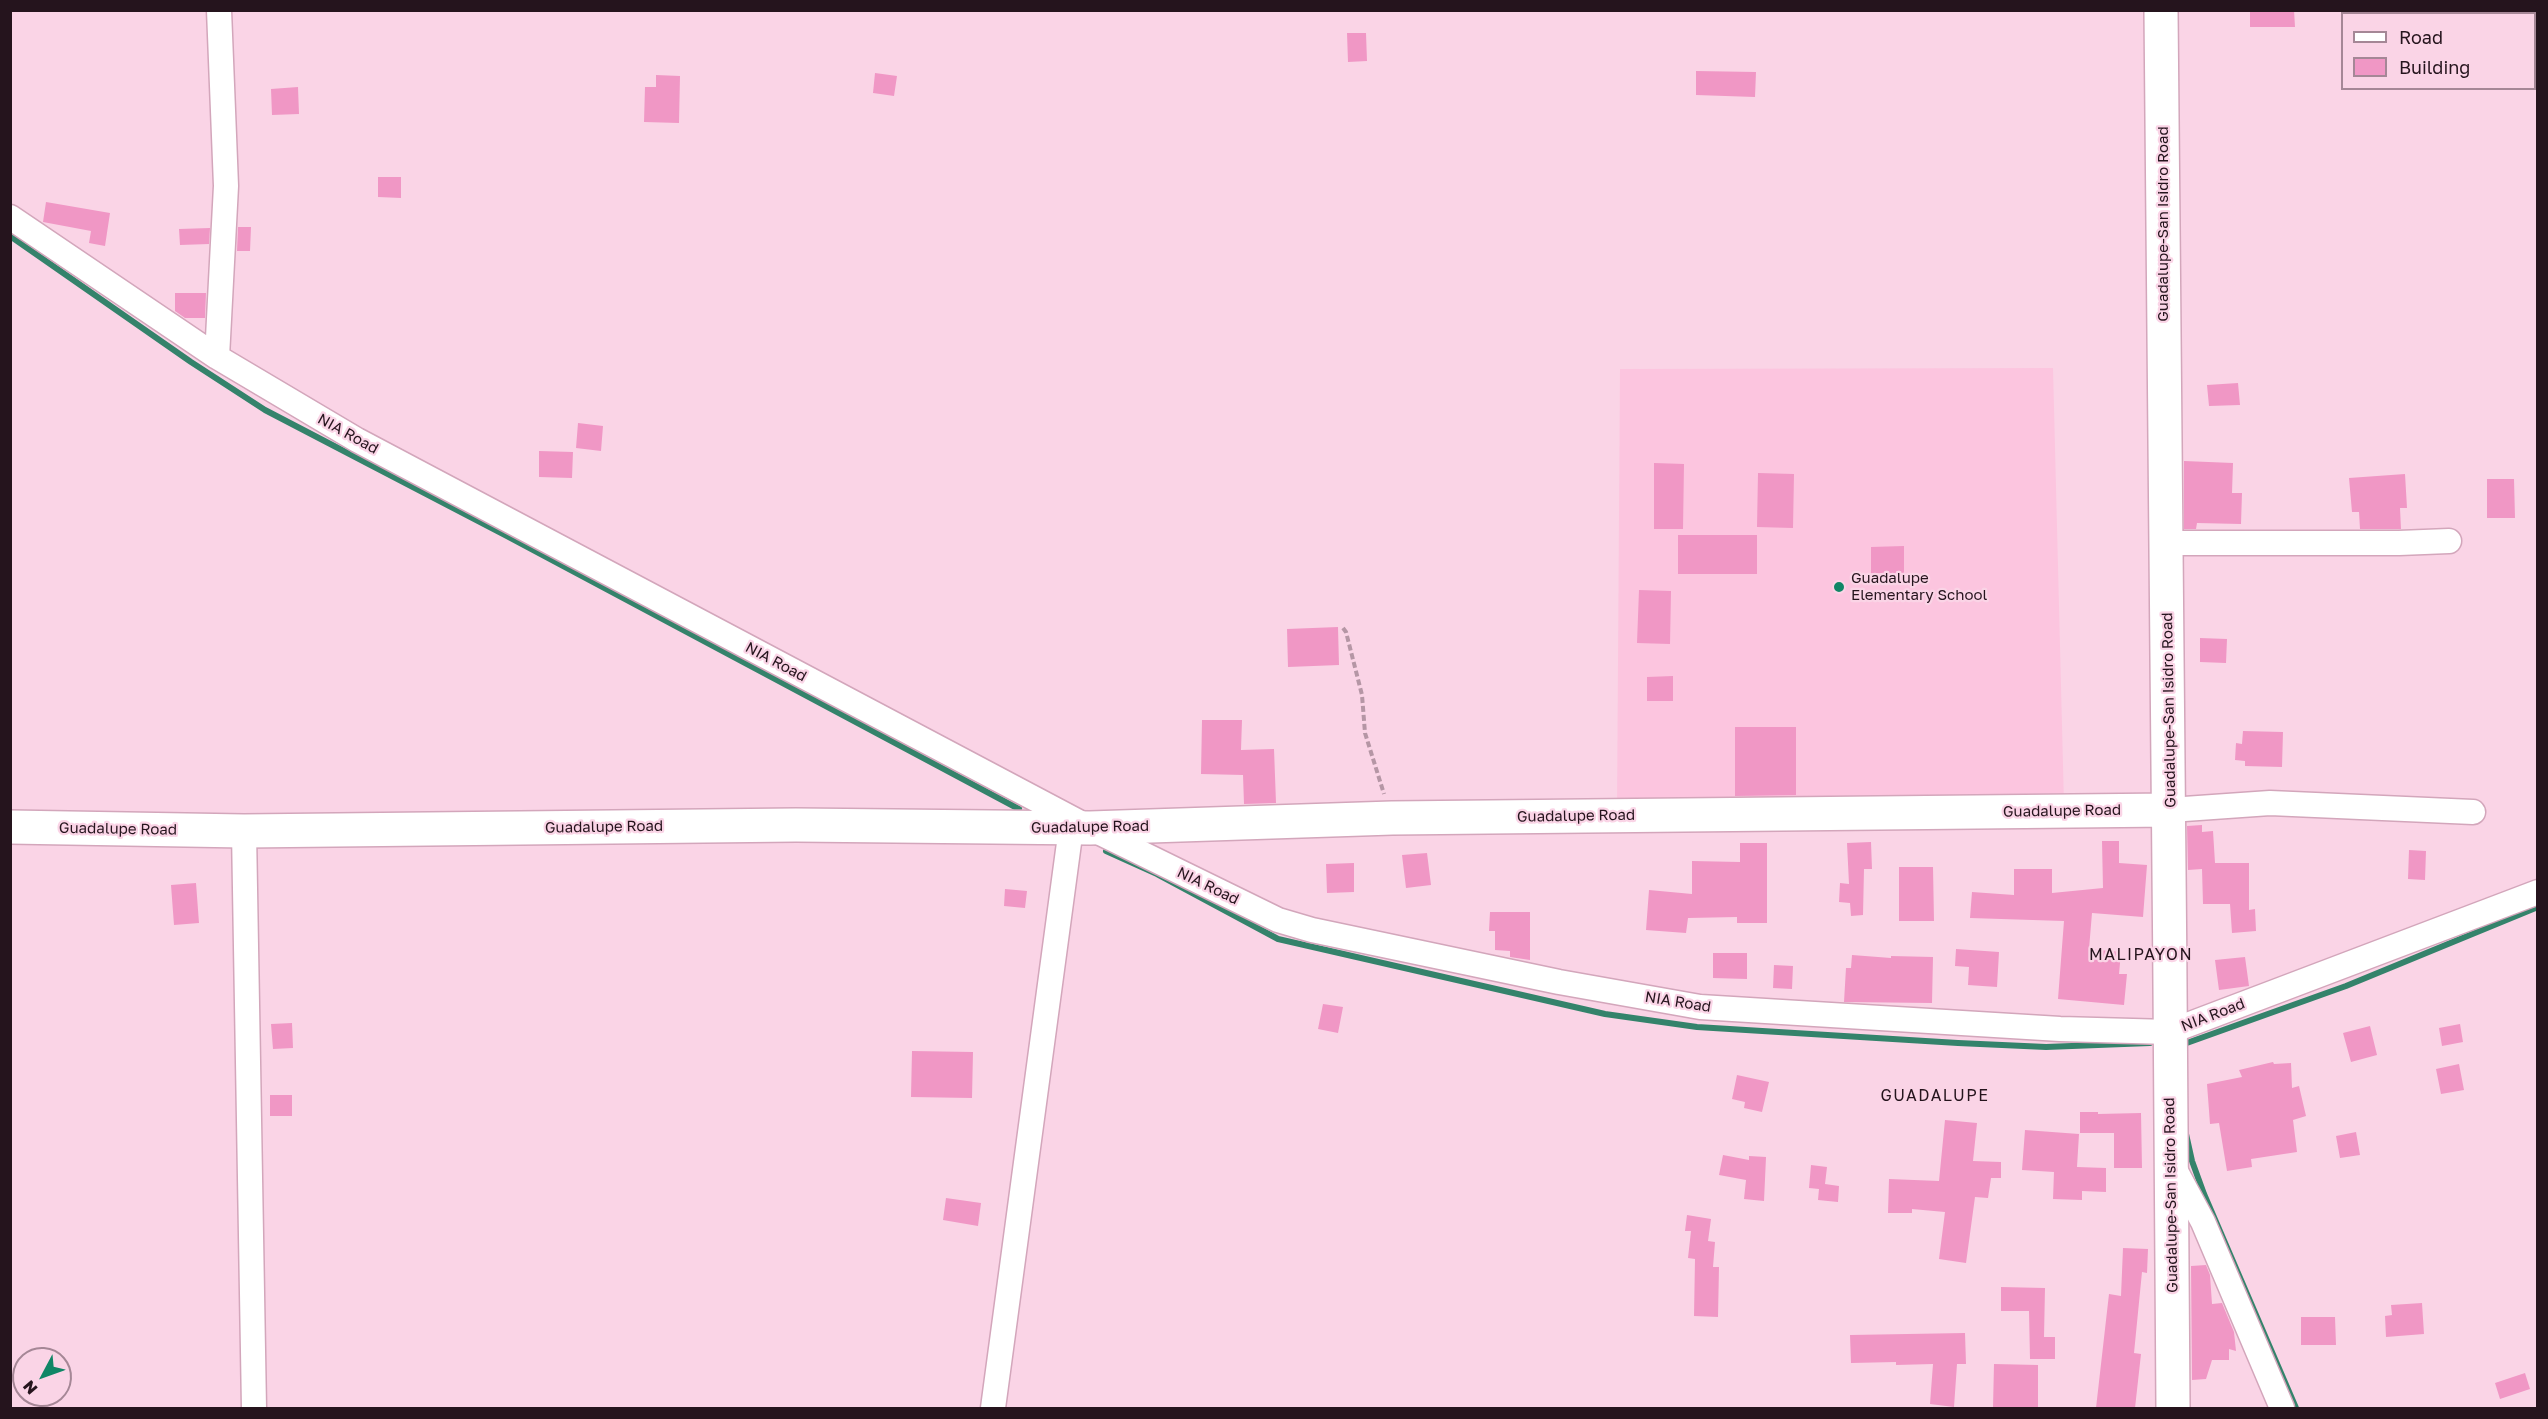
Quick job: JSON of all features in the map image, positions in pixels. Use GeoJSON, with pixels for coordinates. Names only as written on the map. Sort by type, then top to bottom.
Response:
{"type":"FeatureCollection","features":[{"type":"Feature","properties":{"kind":"street"},"geometry":{"type":"LineString","coordinates":[[217,357],[226,186],[219,10]]}},
{"type":"Feature","properties":{"kind":"street","name":"Guadalupe-San Isidro Road"},"geometry":{"type":"LineString","coordinates":[[2161,10],[2170,810],[2169,1032],[2173,1408]]}},
{"type":"Feature","properties":{"kind":"street","name":"NIA Road"},"geometry":{"type":"LineString","coordinates":[[10,217],[217,357],[357,440],[1080,828],[1278,920],[1312,930],[1559,982],[1700,1007],[2060,1029],[2169,1032],[2538,892]]}},
{"type":"Feature","properties":{"kind":"street"},"geometry":{"type":"LineString","coordinates":[[2166,543],[2449,541]]}},
{"type":"Feature","properties":{"kind":"street"},"geometry":{"type":"LineString","coordinates":[[2170,810],[2270,803],[2473,812]]}},
{"type":"Feature","properties":{"kind":"street","name":"Guadalupe Road"},"geometry":{"type":"LineString","coordinates":[[10,827],[244,831],[784,825],[1080,828],[1392,818],[2170,810]]}},
{"type":"Feature","properties":{"kind":"street"},"geometry":{"type":"LineString","coordinates":[[993,1408],[1080,828]]}},
{"type":"Feature","properties":{"kind":"street"},"geometry":{"type":"LineString","coordinates":[[244,831],[254,1408]]}},
{"type":"Feature","properties":{"kind":"street"},"geometry":{"type":"LineString","coordinates":[[2172,1164],[2203,1222],[2282,1408]]}},
{"type":"Feature","properties":{"kind":"path"},"geometry":{"type":"LineString","coordinates":[[1343,628],[1362,695],[1365,733],[1392,818]]}},
{"type":"Feature","properties":{"kind":"shaded area","name":"Guadalupe Elementary School"},"geometry":{"type":"Polygon","coordinates":[[[2053,368],[2064,805],[1617,808],[1620,369],[2053,368]]]}},
{"type":"Feature","properties":{"kind":"building"},"geometry":{"type":"Polygon","coordinates":[[[2250,10],[2294,10],[2295,27],[2250,27],[2250,10]]]}},
{"type":"Feature","properties":{"kind":"building"},"geometry":{"type":"Polygon","coordinates":[[[1347,33],[1366,33],[1367,61],[1348,62],[1347,33]]]}},
{"type":"Feature","properties":{"kind":"building"},"geometry":{"type":"Polygon","coordinates":[[[1696,71],[1756,72],[1755,97],[1696,95],[1696,71]]]}},
{"type":"Feature","properties":{"kind":"building"},"geometry":{"type":"Polygon","coordinates":[[[875,73],[897,76],[894,96],[873,93],[875,73]]]}},
{"type":"Feature","properties":{"kind":"building"},"geometry":{"type":"Polygon","coordinates":[[[656,75],[680,76],[679,123],[644,122],[645,87],[656,87],[656,75]]]}},
{"type":"Feature","properties":{"kind":"building"},"geometry":{"type":"Polygon","coordinates":[[[298,87],[299,114],[272,115],[271,89],[298,87]]]}},
{"type":"Feature","properties":{"kind":"building"},"geometry":{"type":"Polygon","coordinates":[[[378,177],[401,177],[401,198],[378,197],[378,177]]]}},
{"type":"Feature","properties":{"kind":"building"},"geometry":{"type":"Polygon","coordinates":[[[46,202],[110,213],[105,246],[89,243],[91,231],[43,222],[46,202]]]}},
{"type":"Feature","properties":{"kind":"building"},"geometry":{"type":"Polygon","coordinates":[[[238,227],[251,227],[250,251],[237,251],[238,227]]]}},
{"type":"Feature","properties":{"kind":"building"},"geometry":{"type":"Polygon","coordinates":[[[210,228],[209,244],[180,245],[179,229],[210,228]]]}},
{"type":"Feature","properties":{"kind":"building"},"geometry":{"type":"Polygon","coordinates":[[[175,293],[206,293],[205,318],[185,318],[175,311],[175,293]]]}},
{"type":"Feature","properties":{"kind":"building"},"geometry":{"type":"Polygon","coordinates":[[[2238,383],[2240,405],[2209,406],[2207,385],[2238,383]]]}},
{"type":"Feature","properties":{"kind":"building"},"geometry":{"type":"Polygon","coordinates":[[[578,423],[603,426],[601,451],[576,448],[578,423]]]}},
{"type":"Feature","properties":{"kind":"building"},"geometry":{"type":"Polygon","coordinates":[[[539,451],[573,452],[572,478],[539,477],[539,451]]]}},
{"type":"Feature","properties":{"kind":"building"},"geometry":{"type":"Polygon","coordinates":[[[2184,461],[2233,463],[2232,493],[2242,493],[2241,524],[2197,523],[2196,529],[2184,529],[2184,461]]]}},
{"type":"Feature","properties":{"kind":"building"},"geometry":{"type":"Polygon","coordinates":[[[1654,463],[1684,464],[1683,529],[1654,529],[1654,463]]]}},
{"type":"Feature","properties":{"kind":"building"},"geometry":{"type":"Polygon","coordinates":[[[1758,473],[1794,474],[1793,528],[1757,527],[1758,473]]]}},
{"type":"Feature","properties":{"kind":"building"},"geometry":{"type":"Polygon","coordinates":[[[2405,474],[2407,508],[2400,508],[2401,529],[2360,529],[2359,512],[2352,512],[2349,478],[2405,474]]]}},
{"type":"Feature","properties":{"kind":"building"},"geometry":{"type":"Polygon","coordinates":[[[2487,479],[2514,479],[2515,518],[2487,518],[2487,479]]]}},
{"type":"Feature","properties":{"kind":"building"},"geometry":{"type":"Polygon","coordinates":[[[1678,535],[1757,535],[1757,574],[1678,574],[1678,535]]]}},
{"type":"Feature","properties":{"kind":"building"},"geometry":{"type":"Polygon","coordinates":[[[1904,546],[1904,573],[1871,573],[1871,547],[1904,546]]]}},
{"type":"Feature","properties":{"kind":"building"},"geometry":{"type":"Polygon","coordinates":[[[1639,590],[1671,591],[1670,644],[1637,643],[1639,590]]]}},
{"type":"Feature","properties":{"kind":"building"},"geometry":{"type":"Polygon","coordinates":[[[1338,627],[1339,665],[1288,667],[1287,629],[1338,627]]]}},
{"type":"Feature","properties":{"kind":"building"},"geometry":{"type":"Polygon","coordinates":[[[2200,638],[2227,639],[2226,663],[2200,662],[2200,638]]]}},
{"type":"Feature","properties":{"kind":"building"},"geometry":{"type":"Polygon","coordinates":[[[1673,676],[1673,701],[1647,701],[1647,677],[1673,676]]]}},
{"type":"Feature","properties":{"kind":"building"},"geometry":{"type":"Polygon","coordinates":[[[1202,720],[1242,720],[1241,750],[1274,749],[1276,803],[1244,804],[1243,775],[1201,774],[1202,720]]]}},
{"type":"Feature","properties":{"kind":"building"},"geometry":{"type":"Polygon","coordinates":[[[1735,727],[1796,727],[1796,795],[1735,796],[1735,727]]]}},
{"type":"Feature","properties":{"kind":"building"},"geometry":{"type":"Polygon","coordinates":[[[2243,731],[2283,732],[2282,767],[2245,766],[2245,761],[2235,760],[2236,743],[2242,744],[2243,731]]]}},
{"type":"Feature","properties":{"kind":"building"},"geometry":{"type":"Polygon","coordinates":[[[2202,825],[2202,832],[2213,831],[2215,863],[2249,863],[2249,910],[2255,909],[2256,931],[2232,933],[2230,904],[2203,904],[2202,869],[2188,870],[2187,826],[2202,825]]]}},
{"type":"Feature","properties":{"kind":"building"},"geometry":{"type":"Polygon","coordinates":[[[2102,841],[2119,841],[2119,863],[2147,865],[2143,917],[2092,913],[2089,949],[2121,952],[2119,974],[2127,974],[2124,1005],[2058,999],[2064,921],[1970,918],[1972,892],[2014,895],[2014,869],[2052,869],[2052,893],[2103,888],[2102,841]]]}},
{"type":"Feature","properties":{"kind":"building"},"geometry":{"type":"Polygon","coordinates":[[[1871,842],[1872,869],[1864,869],[1863,915],[1851,916],[1850,903],[1839,902],[1840,883],[1849,884],[1847,843],[1871,842]]]}},
{"type":"Feature","properties":{"kind":"building"},"geometry":{"type":"Polygon","coordinates":[[[1740,843],[1767,843],[1767,923],[1737,923],[1737,917],[1688,918],[1686,933],[1646,930],[1649,890],[1692,894],[1692,861],[1740,862],[1740,843]]]}},
{"type":"Feature","properties":{"kind":"building"},"geometry":{"type":"Polygon","coordinates":[[[2409,850],[2426,851],[2425,880],[2408,879],[2409,850]]]}},
{"type":"Feature","properties":{"kind":"building"},"geometry":{"type":"Polygon","coordinates":[[[1427,853],[1431,885],[1406,888],[1402,855],[1427,853]]]}},
{"type":"Feature","properties":{"kind":"building"},"geometry":{"type":"Polygon","coordinates":[[[1354,863],[1354,892],[1327,893],[1326,864],[1354,863]]]}},
{"type":"Feature","properties":{"kind":"building"},"geometry":{"type":"Polygon","coordinates":[[[1899,867],[1933,867],[1934,921],[1899,921],[1899,867]]]}},
{"type":"Feature","properties":{"kind":"building"},"geometry":{"type":"Polygon","coordinates":[[[196,883],[199,923],[174,925],[171,885],[196,883]]]}},
{"type":"Feature","properties":{"kind":"building"},"geometry":{"type":"Polygon","coordinates":[[[1005,889],[1027,891],[1025,908],[1004,906],[1005,889]]]}},
{"type":"Feature","properties":{"kind":"building"},"geometry":{"type":"Polygon","coordinates":[[[1490,912],[1530,912],[1530,960],[1510,957],[1510,951],[1495,950],[1495,931],[1489,931],[1490,912]]]}},
{"type":"Feature","properties":{"kind":"building"},"geometry":{"type":"Polygon","coordinates":[[[1956,949],[1999,952],[1997,987],[1968,985],[1969,967],[1955,966],[1956,949]]]}},
{"type":"Feature","properties":{"kind":"building"},"geometry":{"type":"Polygon","coordinates":[[[1713,953],[1747,953],[1747,979],[1713,978],[1713,953]]]}},
{"type":"Feature","properties":{"kind":"building"},"geometry":{"type":"Polygon","coordinates":[[[1852,955],[1891,958],[1891,956],[1933,957],[1932,1003],[1844,1002],[1846,968],[1851,968],[1852,955]]]}},
{"type":"Feature","properties":{"kind":"building"},"geometry":{"type":"Polygon","coordinates":[[[2245,957],[2249,986],[2219,990],[2215,960],[2245,957]]]}},
{"type":"Feature","properties":{"kind":"building"},"geometry":{"type":"Polygon","coordinates":[[[1774,965],[1793,966],[1792,989],[1773,988],[1774,965]]]}},
{"type":"Feature","properties":{"kind":"building"},"geometry":{"type":"Polygon","coordinates":[[[1323,1004],[1343,1007],[1338,1033],[1318,1029],[1323,1004]]]}},
{"type":"Feature","properties":{"kind":"building"},"geometry":{"type":"Polygon","coordinates":[[[292,1023],[293,1048],[273,1049],[271,1024],[292,1023]]]}},
{"type":"Feature","properties":{"kind":"building"},"geometry":{"type":"Polygon","coordinates":[[[2460,1024],[2463,1042],[2442,1046],[2439,1028],[2460,1024]]]}},
{"type":"Feature","properties":{"kind":"building"},"geometry":{"type":"Polygon","coordinates":[[[2370,1026],[2377,1055],[2351,1062],[2343,1033],[2370,1026]]]}},
{"type":"Feature","properties":{"kind":"building"},"geometry":{"type":"Polygon","coordinates":[[[912,1051],[973,1052],[972,1098],[911,1097],[912,1051]]]}},
{"type":"Feature","properties":{"kind":"building"},"geometry":{"type":"Polygon","coordinates":[[[2273,1062],[2274,1064],[2291,1063],[2292,1088],[2299,1086],[2306,1116],[2293,1120],[2297,1152],[2251,1159],[2252,1167],[2227,1171],[2219,1123],[2210,1124],[2207,1084],[2242,1077],[2239,1070],[2273,1062]]]}},
{"type":"Feature","properties":{"kind":"building"},"geometry":{"type":"Polygon","coordinates":[[[2459,1064],[2464,1090],[2441,1094],[2436,1069],[2459,1064]]]}},
{"type":"Feature","properties":{"kind":"building"},"geometry":{"type":"Polygon","coordinates":[[[1737,1075],[1769,1082],[1762,1112],[1744,1108],[1745,1102],[1732,1099],[1737,1075]]]}},
{"type":"Feature","properties":{"kind":"building"},"geometry":{"type":"Polygon","coordinates":[[[270,1095],[292,1095],[292,1116],[270,1116],[270,1095]]]}},
{"type":"Feature","properties":{"kind":"building"},"geometry":{"type":"Polygon","coordinates":[[[2080,1112],[2141,1113],[2142,1168],[2114,1168],[2114,1133],[2080,1133],[2080,1112]]]}},
{"type":"Feature","properties":{"kind":"building"},"geometry":{"type":"Polygon","coordinates":[[[1945,1120],[1977,1123],[1973,1161],[2001,1162],[2001,1178],[1991,1178],[1988,1198],[1975,1197],[1966,1263],[1939,1259],[1945,1212],[1912,1209],[1912,1213],[1888,1213],[1889,1179],[1939,1181],[1945,1120]]]}},
{"type":"Feature","properties":{"kind":"building"},"geometry":{"type":"Polygon","coordinates":[[[2025,1130],[2079,1134],[2077,1167],[2106,1168],[2106,1192],[2082,1191],[2082,1200],[2053,1199],[2054,1172],[2022,1170],[2025,1130]]]}},
{"type":"Feature","properties":{"kind":"building"},"geometry":{"type":"Polygon","coordinates":[[[2356,1132],[2360,1155],[2340,1158],[2336,1136],[2356,1132]]]}},
{"type":"Feature","properties":{"kind":"building"},"geometry":{"type":"Polygon","coordinates":[[[1723,1155],[1749,1160],[1749,1156],[1766,1157],[1764,1201],[1744,1199],[1746,1180],[1719,1175],[1723,1155]]]}},
{"type":"Feature","properties":{"kind":"building"},"geometry":{"type":"Polygon","coordinates":[[[1811,1165],[1827,1167],[1825,1184],[1839,1186],[1838,1202],[1818,1200],[1819,1189],[1809,1188],[1811,1165]]]}},
{"type":"Feature","properties":{"kind":"building"},"geometry":{"type":"Polygon","coordinates":[[[946,1198],[981,1203],[978,1226],[943,1220],[946,1198]]]}},
{"type":"Feature","properties":{"kind":"building"},"geometry":{"type":"Polygon","coordinates":[[[1687,1215],[1711,1219],[1708,1241],[1715,1242],[1713,1267],[1719,1267],[1718,1317],[1694,1316],[1695,1259],[1688,1258],[1691,1231],[1685,1231],[1687,1215]]]}},
{"type":"Feature","properties":{"kind":"building"},"geometry":{"type":"Polygon","coordinates":[[[2123,1248],[2148,1249],[2147,1273],[2142,1272],[2134,1353],[2141,1354],[2135,1408],[2096,1408],[2109,1294],[2121,1296],[2123,1248]]]}},
{"type":"Feature","properties":{"kind":"building"},"geometry":{"type":"Polygon","coordinates":[[[2206,1265],[2210,1275],[2212,1304],[2222,1303],[2234,1332],[2236,1351],[2229,1349],[2229,1360],[2212,1360],[2206,1379],[2192,1380],[2191,1266],[2206,1265]]]}},
{"type":"Feature","properties":{"kind":"building"},"geometry":{"type":"Polygon","coordinates":[[[2001,1287],[2045,1288],[2044,1337],[2055,1337],[2055,1359],[2030,1359],[2029,1311],[2001,1311],[2001,1287]]]}},
{"type":"Feature","properties":{"kind":"building"},"geometry":{"type":"Polygon","coordinates":[[[2422,1303],[2424,1334],[2386,1337],[2385,1316],[2392,1315],[2391,1305],[2422,1303]]]}},
{"type":"Feature","properties":{"kind":"building"},"geometry":{"type":"Polygon","coordinates":[[[2301,1317],[2335,1317],[2336,1345],[2301,1345],[2301,1317]]]}},
{"type":"Feature","properties":{"kind":"building"},"geometry":{"type":"Polygon","coordinates":[[[1965,1333],[1966,1364],[1957,1364],[1954,1407],[1930,1404],[1933,1364],[1851,1363],[1850,1335],[1965,1333]]]}},
{"type":"Feature","properties":{"kind":"building"},"geometry":{"type":"Polygon","coordinates":[[[1994,1364],[2038,1365],[2038,1408],[1993,1408],[1994,1364]]]}},
{"type":"Feature","properties":{"kind":"building"},"geometry":{"type":"Polygon","coordinates":[[[2525,1373],[2530,1389],[2500,1399],[2495,1383],[2525,1373]]]}},
{"type":"Feature","properties":{"kind":"waterway"},"geometry":{"type":"LineString","coordinates":[[10,236],[191,362],[265,410],[507,536],[1019,809]]}},
{"type":"Feature","properties":{"kind":"waterway"},"geometry":{"type":"LineString","coordinates":[[1106,851],[1157,874],[1278,939],[1605,1014],[1697,1027],[1958,1043],[2046,1047],[2150,1043]]}},
{"type":"Feature","properties":{"kind":"waterway"},"geometry":{"type":"LineString","coordinates":[[2184,1049],[2184,1044],[2346,986],[2538,907]]}},
{"type":"Feature","properties":{"kind":"waterway"},"geometry":{"type":"LineString","coordinates":[[2186,1134],[2192,1161],[2204,1194],[2296,1408]]}},
{"type":"Feature","properties":{"kind":"place","name":"Guadalupe Elementary School"},"geometry":{"type":"Point","coordinates":[1839,587]}},
{"type":"Feature","properties":{"kind":"district","name":"MALIPAYON"},"geometry":{"type":"Point","coordinates":[2141,955]}},
{"type":"Feature","properties":{"kind":"district","name":"GUADALUPE"},"geometry":{"type":"Point","coordinates":[1935,1096]}}]}
